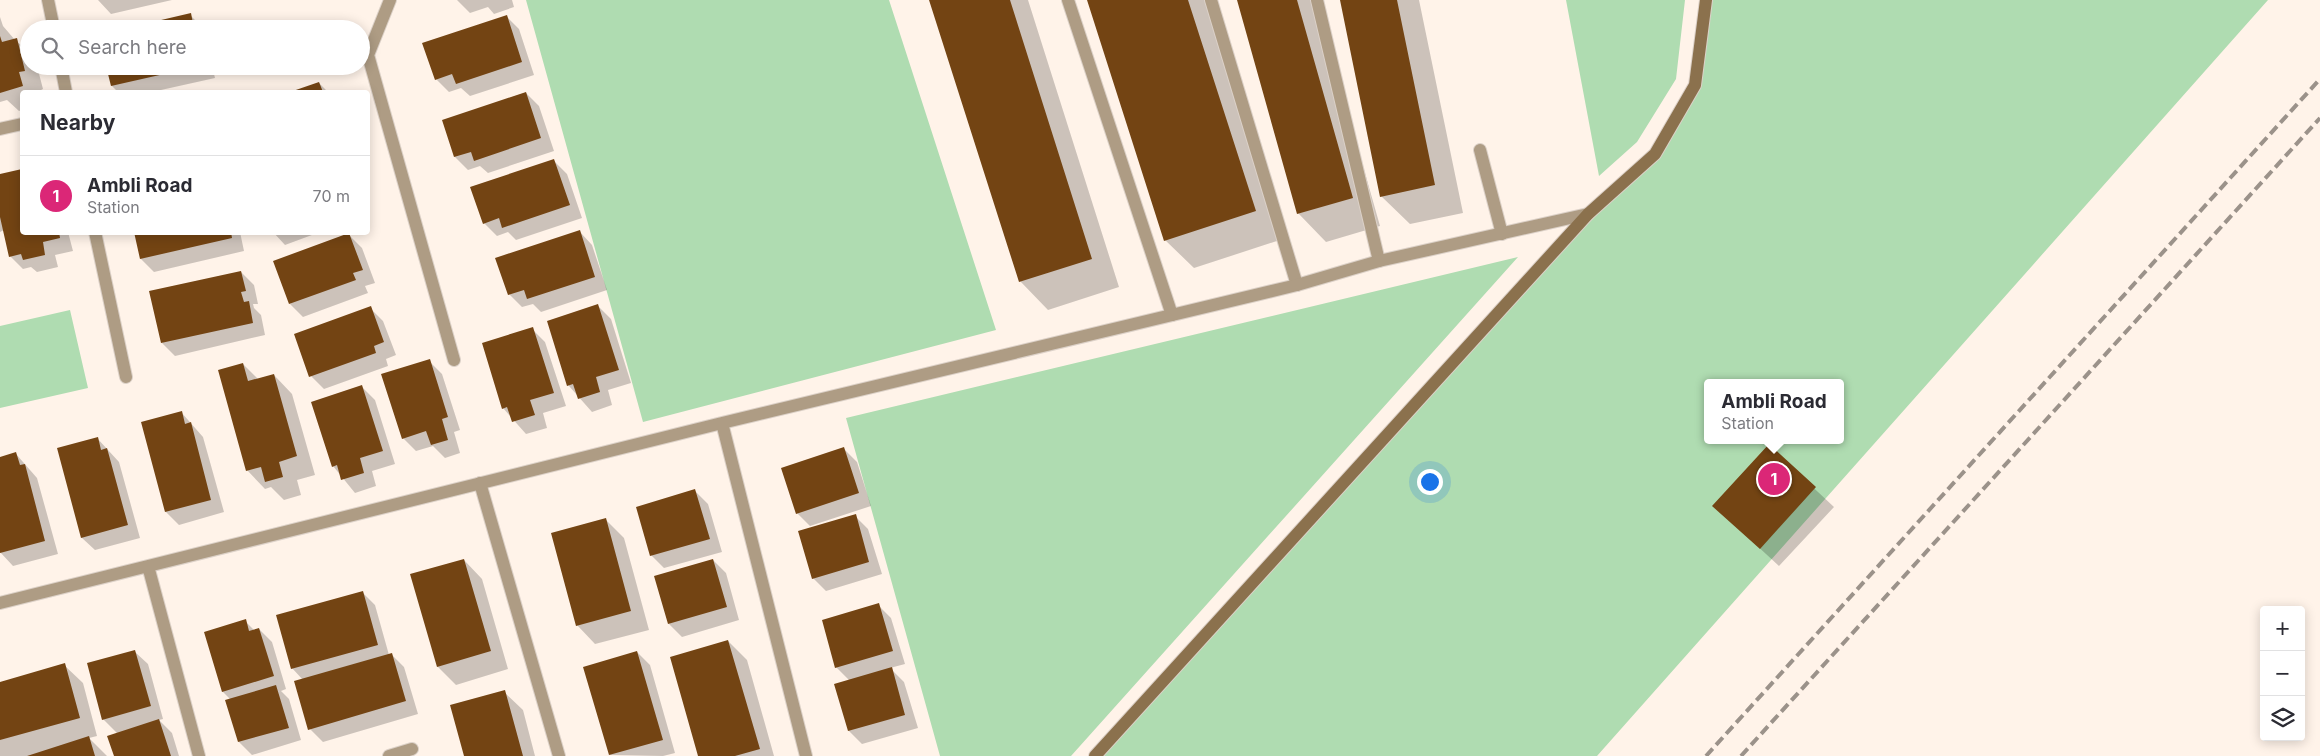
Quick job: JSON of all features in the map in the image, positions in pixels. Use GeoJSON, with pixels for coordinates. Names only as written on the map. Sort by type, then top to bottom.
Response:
{"type":"FeatureCollection","features":[{"type":"Feature","properties":{"kind":"street"},"geometry":{"type":"LineString","coordinates":[[48,0],[52,20]]}},
{"type":"Feature","properties":{"kind":"street"},"geometry":{"type":"LineString","coordinates":[[370,50],[390,0]]}},
{"type":"Feature","properties":{"kind":"street"},"geometry":{"type":"LineString","coordinates":[[1068,0],[1172,315]]}},
{"type":"Feature","properties":{"kind":"street"},"geometry":{"type":"LineString","coordinates":[[1211,0],[1297,285]]}},
{"type":"Feature","properties":{"kind":"street"},"geometry":{"type":"LineString","coordinates":[[1317,0],[1379,261]]}},
{"type":"Feature","properties":{"kind":"street"},"geometry":{"type":"LineString","coordinates":[[1095,756],[1588,214],[1655,154],[1695,85],[1706,0]]}},
{"type":"Feature","properties":{"kind":"street"},"geometry":{"type":"LineString","coordinates":[[370,62],[454,360]]}},
{"type":"Feature","properties":{"kind":"street"},"geometry":{"type":"LineString","coordinates":[[63,75],[66,90]]}},
{"type":"Feature","properties":{"kind":"street"},"geometry":{"type":"LineString","coordinates":[[0,129],[20,124]]}},
{"type":"Feature","properties":{"kind":"street"},"geometry":{"type":"LineString","coordinates":[[1480,150],[1502,234]]}},
{"type":"Feature","properties":{"kind":"street"},"geometry":{"type":"LineString","coordinates":[[0,603],[722,423],[1297,285],[1379,261],[1588,214]]}},
{"type":"Feature","properties":{"kind":"street"},"geometry":{"type":"LineString","coordinates":[[96,235],[126,377]]}},
{"type":"Feature","properties":{"kind":"street"},"geometry":{"type":"LineString","coordinates":[[722,423],[806,756]]}},
{"type":"Feature","properties":{"kind":"street"},"geometry":{"type":"LineString","coordinates":[[480,484],[558,756]]}},
{"type":"Feature","properties":{"kind":"street"},"geometry":{"type":"LineString","coordinates":[[148,566],[199,756]]}},
{"type":"Feature","properties":{"kind":"street"},"geometry":{"type":"LineString","coordinates":[[388,756],[412,749]]}},
{"type":"Feature","properties":{"kind":"green space"},"geometry":{"type":"Polygon","coordinates":[[[526,0],[889,0],[996,330],[643,422],[526,0]]]}},
{"type":"Feature","properties":{"kind":"green space"},"geometry":{"type":"Polygon","coordinates":[[[1566,0],[1685,0],[1676,79],[1637,142],[1599,176],[1566,0]]]}},
{"type":"Feature","properties":{"kind":"green space"},"geometry":{"type":"Polygon","coordinates":[[[1710,0],[2268,0],[1597,756],[1103,756],[1590,219],[1657,157],[1698,87],[1710,0]]]}},
{"type":"Feature","properties":{"kind":"green space"},"geometry":{"type":"Polygon","coordinates":[[[1518,257],[1071,756],[940,756],[846,418],[1518,257]]]}},
{"type":"Feature","properties":{"kind":"green space"},"geometry":{"type":"Polygon","coordinates":[[[70,310],[88,388],[0,408],[0,326],[70,310]]]}},
{"type":"Feature","properties":{"kind":"building"},"geometry":{"type":"Polygon","coordinates":[[[929,0],[1010,0],[1092,259],[1019,282],[929,0]]]}},
{"type":"Feature","properties":{"kind":"building"},"geometry":{"type":"Polygon","coordinates":[[[1087,0],[1188,0],[1256,211],[1164,241],[1087,0]]]}},
{"type":"Feature","properties":{"kind":"building"},"geometry":{"type":"Polygon","coordinates":[[[1237,0],[1297,0],[1353,198],[1297,214],[1237,0]]]}},
{"type":"Feature","properties":{"kind":"building"},"geometry":{"type":"Polygon","coordinates":[[[1340,0],[1397,0],[1435,185],[1380,197],[1340,0]]]}},
{"type":"Feature","properties":{"kind":"building"},"geometry":{"type":"Polygon","coordinates":[[[191,13],[192,20],[161,20],[191,13]]]}},
{"type":"Feature","properties":{"kind":"building"},"geometry":{"type":"Polygon","coordinates":[[[507,15],[522,62],[456,84],[452,74],[435,80],[422,43],[507,15]]]}},
{"type":"Feature","properties":{"kind":"building"},"geometry":{"type":"Polygon","coordinates":[[[0,36],[2,42],[17,38],[20,50],[19,72],[23,86],[0,93],[0,36]]]}},
{"type":"Feature","properties":{"kind":"building"},"geometry":{"type":"Polygon","coordinates":[[[108,75],[160,75],[111,86],[108,75]]]}},
{"type":"Feature","properties":{"kind":"building"},"geometry":{"type":"Polygon","coordinates":[[[319,82],[322,90],[296,90],[319,82]]]}},
{"type":"Feature","properties":{"kind":"building"},"geometry":{"type":"Polygon","coordinates":[[[526,92],[541,138],[474,161],[471,152],[454,157],[442,120],[526,92]]]}},
{"type":"Feature","properties":{"kind":"building"},"geometry":{"type":"Polygon","coordinates":[[[554,159],[570,205],[502,228],[499,218],[483,224],[470,187],[554,159]]]}},
{"type":"Feature","properties":{"kind":"building"},"geometry":{"type":"Polygon","coordinates":[[[20,169],[20,235],[60,235],[60,238],[43,242],[45,255],[23,260],[21,254],[9,257],[0,217],[0,174],[20,169]]]}},
{"type":"Feature","properties":{"kind":"building"},"geometry":{"type":"Polygon","coordinates":[[[580,230],[595,277],[527,299],[524,290],[508,295],[495,258],[580,230]]]}},
{"type":"Feature","properties":{"kind":"building"},"geometry":{"type":"Polygon","coordinates":[[[135,235],[232,235],[232,238],[140,259],[135,235]]]}},
{"type":"Feature","properties":{"kind":"building"},"geometry":{"type":"Polygon","coordinates":[[[344,235],[350,235],[363,270],[353,273],[356,280],[289,304],[273,261],[344,235]]]}},
{"type":"Feature","properties":{"kind":"building"},"geometry":{"type":"Polygon","coordinates":[[[241,271],[246,291],[241,292],[244,302],[249,301],[253,323],[161,343],[149,291],[241,271]]]}},
{"type":"Feature","properties":{"kind":"building"},"geometry":{"type":"Polygon","coordinates":[[[598,304],[619,370],[596,377],[600,392],[578,399],[573,384],[567,386],[547,321],[598,304]]]}},
{"type":"Feature","properties":{"kind":"building"},"geometry":{"type":"Polygon","coordinates":[[[371,306],[384,342],[374,346],[376,353],[309,377],[294,334],[371,306]]]}},
{"type":"Feature","properties":{"kind":"building"},"geometry":{"type":"Polygon","coordinates":[[[533,327],[554,393],[530,400],[535,415],[512,422],[507,407],[502,409],[482,343],[533,327]]]}},
{"type":"Feature","properties":{"kind":"building"},"geometry":{"type":"Polygon","coordinates":[[[430,359],[448,417],[442,419],[448,440],[431,445],[426,431],[402,439],[381,374],[430,359]]]}},
{"type":"Feature","properties":{"kind":"building"},"geometry":{"type":"Polygon","coordinates":[[[243,363],[248,381],[274,374],[297,456],[279,462],[283,477],[265,482],[261,467],[246,471],[218,370],[243,363]]]}},
{"type":"Feature","properties":{"kind":"building"},"geometry":{"type":"Polygon","coordinates":[[[362,385],[383,451],[360,458],[364,473],[341,480],[337,465],[332,467],[311,402],[362,385]]]}},
{"type":"Feature","properties":{"kind":"building"},"geometry":{"type":"Polygon","coordinates":[[[182,411],[185,424],[191,422],[211,500],[165,512],[141,422],[182,411]]]}},
{"type":"Feature","properties":{"kind":"building"},"geometry":{"type":"Polygon","coordinates":[[[98,437],[101,450],[107,448],[128,525],[81,538],[57,448],[98,437]]]}},
{"type":"Feature","properties":{"kind":"building"},"geometry":{"type":"Polygon","coordinates":[[[1769,444],[1816,487],[1760,549],[1712,506],[1769,444]]]}},
{"type":"Feature","properties":{"kind":"building"},"geometry":{"type":"Polygon","coordinates":[[[844,447],[859,493],[796,514],[781,468],[844,447]]]}},
{"type":"Feature","properties":{"kind":"building"},"geometry":{"type":"Polygon","coordinates":[[[16,452],[20,465],[25,464],[45,541],[0,553],[0,457],[16,452]]]}},
{"type":"Feature","properties":{"kind":"building"},"geometry":{"type":"Polygon","coordinates":[[[695,489],[710,539],[650,556],[636,507],[695,489]]]}},
{"type":"Feature","properties":{"kind":"building"},"geometry":{"type":"Polygon","coordinates":[[[856,514],[869,562],[812,579],[798,531],[856,514]]]}},
{"type":"Feature","properties":{"kind":"building"},"geometry":{"type":"Polygon","coordinates":[[[606,518],[631,611],[576,626],[551,533],[606,518]]]}},
{"type":"Feature","properties":{"kind":"building"},"geometry":{"type":"Polygon","coordinates":[[[464,559],[491,651],[437,667],[410,574],[464,559]]]}},
{"type":"Feature","properties":{"kind":"building"},"geometry":{"type":"Polygon","coordinates":[[[713,559],[727,607],[668,624],[654,576],[713,559]]]}},
{"type":"Feature","properties":{"kind":"building"},"geometry":{"type":"Polygon","coordinates":[[[363,591],[378,645],[291,669],[276,615],[363,591]]]}},
{"type":"Feature","properties":{"kind":"building"},"geometry":{"type":"Polygon","coordinates":[[[879,603],[893,651],[835,668],[822,620],[879,603]]]}},
{"type":"Feature","properties":{"kind":"building"},"geometry":{"type":"Polygon","coordinates":[[[246,619],[249,631],[259,628],[274,676],[222,692],[204,632],[246,619]]]}},
{"type":"Feature","properties":{"kind":"building"},"geometry":{"type":"Polygon","coordinates":[[[728,640],[760,749],[735,756],[698,756],[670,657],[728,640]]]}},
{"type":"Feature","properties":{"kind":"building"},"geometry":{"type":"Polygon","coordinates":[[[135,650],[151,706],[102,720],[87,663],[135,650]]]}},
{"type":"Feature","properties":{"kind":"building"},"geometry":{"type":"Polygon","coordinates":[[[637,651],[663,740],[609,755],[583,667],[637,651]]]}},
{"type":"Feature","properties":{"kind":"building"},"geometry":{"type":"Polygon","coordinates":[[[392,653],[406,701],[308,730],[294,681],[392,653]]]}},
{"type":"Feature","properties":{"kind":"building"},"geometry":{"type":"Polygon","coordinates":[[[65,663],[80,718],[0,740],[0,682],[65,663]]]}},
{"type":"Feature","properties":{"kind":"building"},"geometry":{"type":"Polygon","coordinates":[[[892,667],[905,715],[848,731],[834,684],[892,667]]]}},
{"type":"Feature","properties":{"kind":"building"},"geometry":{"type":"Polygon","coordinates":[[[276,685],[289,728],[238,742],[225,700],[276,685]]]}},
{"type":"Feature","properties":{"kind":"building"},"geometry":{"type":"Polygon","coordinates":[[[505,690],[523,756],[464,756],[450,705],[505,690]]]}},
{"type":"Feature","properties":{"kind":"building"},"geometry":{"type":"Polygon","coordinates":[[[159,719],[171,756],[114,756],[107,736],[159,719]]]}},
{"type":"Feature","properties":{"kind":"building"},"geometry":{"type":"Polygon","coordinates":[[[89,736],[95,756],[27,756],[89,736]]]}},
{"type":"Feature","properties":{"kind":"railway"},"geometry":{"type":"LineString","coordinates":[[1706,756],[2320,79]]}},
{"type":"Feature","properties":{"kind":"railway"},"geometry":{"type":"LineString","coordinates":[[1741,756],[2320,118]]}},
{"type":"Feature","properties":{"kind":"place","name":"Ambli Road"},"geometry":{"type":"Point","coordinates":[1774,479]}}]}
